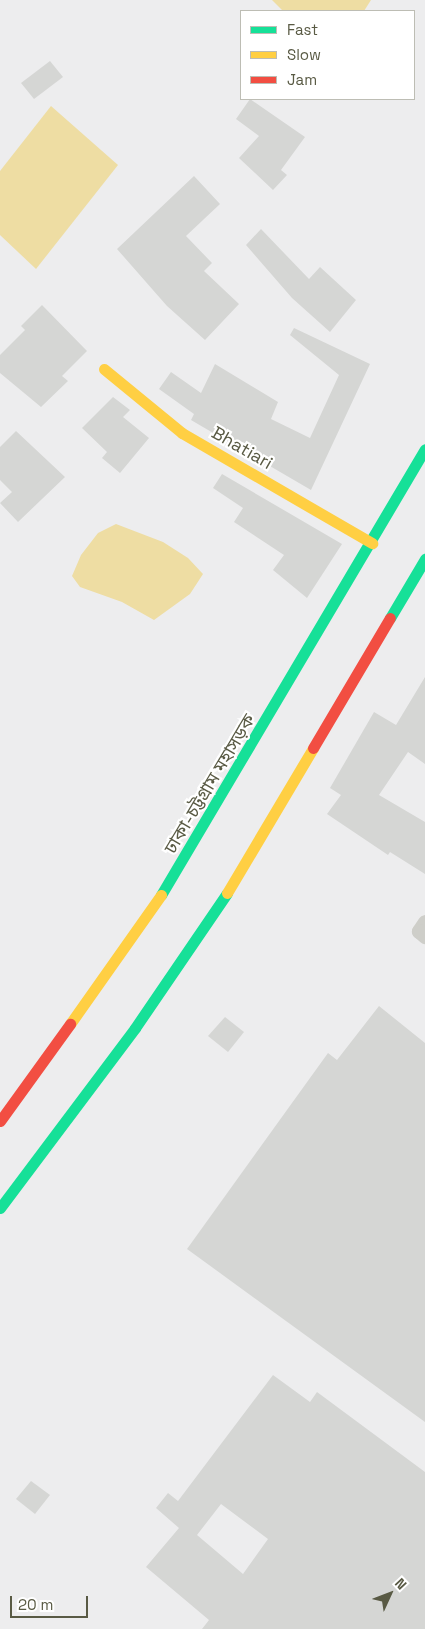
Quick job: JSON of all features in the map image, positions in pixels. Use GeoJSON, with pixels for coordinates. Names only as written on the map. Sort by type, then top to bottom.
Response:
{"type":"FeatureCollection","features":[{"type":"Feature","properties":{"kind":"main road","name":"Bhatiari"},"geometry":{"type":"LineString","coordinates":[[104,370],[182,433],[372,543]]}},
{"type":"Feature","properties":{"kind":"main road","name":"ঢাকা-চট্টগ্রাম মহাসড়ক"},"geometry":{"type":"LineString","coordinates":[[0,1121],[178,872],[372,543],[425,449]]}},
{"type":"Feature","properties":{"kind":"main road"},"geometry":{"type":"LineString","coordinates":[[0,1208],[135,1028],[221,903],[375,648],[425,558]]}},
{"type":"Feature","properties":{"kind":"lane"},"geometry":{"type":"LineString","coordinates":[[425,922],[419,931],[425,936]]}},
{"type":"Feature","properties":{"kind":"shaded area"},"geometry":{"type":"Polygon","coordinates":[[[272,0],[371,0],[365,10],[282,10],[272,0]]]}},
{"type":"Feature","properties":{"kind":"shaded area"},"geometry":{"type":"Polygon","coordinates":[[[51,106],[118,165],[36,269],[0,235],[0,171],[51,106]]]}},
{"type":"Feature","properties":{"kind":"shaded area"},"geometry":{"type":"Polygon","coordinates":[[[116,524],[163,542],[188,558],[203,574],[190,594],[154,620],[122,602],[80,587],[72,576],[81,555],[98,533],[116,524]]]}},
{"type":"Feature","properties":{"kind":"building"},"geometry":{"type":"Polygon","coordinates":[[[50,61],[63,77],[34,99],[21,83],[50,61]]]}},
{"type":"Feature","properties":{"kind":"building"},"geometry":{"type":"Polygon","coordinates":[[[249,100],[251,100],[305,137],[281,170],[287,175],[273,190],[239,158],[259,136],[236,119],[249,100]]]}},
{"type":"Feature","properties":{"kind":"building"},"geometry":{"type":"Polygon","coordinates":[[[194,176],[220,204],[186,236],[212,263],[204,271],[239,304],[205,340],[167,306],[117,249],[194,176]]]}},
{"type":"Feature","properties":{"kind":"building"},"geometry":{"type":"Polygon","coordinates":[[[261,229],[309,279],[320,267],[356,300],[330,332],[292,298],[246,245],[261,229]]]}},
{"type":"Feature","properties":{"kind":"building"},"geometry":{"type":"Polygon","coordinates":[[[42,305],[87,351],[62,376],[68,381],[41,407],[0,373],[0,355],[25,330],[21,326],[42,305]]]}},
{"type":"Feature","properties":{"kind":"building"},"geometry":{"type":"Polygon","coordinates":[[[294,328],[370,364],[311,490],[191,420],[194,414],[159,389],[171,372],[201,393],[215,364],[278,402],[271,419],[310,438],[339,375],[290,335],[294,328]]]}},
{"type":"Feature","properties":{"kind":"building"},"geometry":{"type":"Polygon","coordinates":[[[113,397],[130,410],[123,417],[149,438],[120,473],[102,458],[107,452],[82,428],[113,397]]]}},
{"type":"Feature","properties":{"kind":"building"},"geometry":{"type":"Polygon","coordinates":[[[16,431],[65,477],[18,522],[0,503],[12,492],[0,480],[0,447],[16,431]]]}},
{"type":"Feature","properties":{"kind":"building"},"geometry":{"type":"Polygon","coordinates":[[[222,474],[342,544],[307,598],[273,570],[284,555],[234,522],[243,508],[213,488],[222,474]]]}},
{"type":"Feature","properties":{"kind":"building"},"geometry":{"type":"Polygon","coordinates":[[[425,677],[425,764],[408,752],[379,795],[425,822],[425,874],[390,852],[388,855],[327,814],[341,795],[330,788],[374,712],[396,725],[425,677]]]}},
{"type":"Feature","properties":{"kind":"building"},"geometry":{"type":"Polygon","coordinates":[[[379,1006],[425,1043],[425,1422],[187,1249],[328,1053],[337,1060],[379,1006]]]}},
{"type":"Feature","properties":{"kind":"building"},"geometry":{"type":"Polygon","coordinates":[[[225,1017],[244,1032],[228,1052],[208,1036],[225,1017]]]}},
{"type":"Feature","properties":{"kind":"building"},"geometry":{"type":"Polygon","coordinates":[[[273,1375],[310,1402],[317,1392],[425,1472],[425,1629],[202,1629],[209,1620],[146,1567],[179,1528],[156,1508],[168,1493],[178,1501],[273,1375]],[[221,1504],[197,1535],[243,1574],[268,1539],[221,1504]]]}},
{"type":"Feature","properties":{"kind":"building"},"geometry":{"type":"Polygon","coordinates":[[[31,1481],[50,1495],[35,1514],[16,1499],[31,1481]]]}},
{"type":"Feature","properties":{"kind":"traffic: fast"},"geometry":{"type":"LineString","coordinates":[[161,895],[425,449]]}},
{"type":"Feature","properties":{"kind":"traffic: fast"},"geometry":{"type":"LineString","coordinates":[[390,618],[425,559]]}},
{"type":"Feature","properties":{"kind":"traffic: fast"},"geometry":{"type":"LineString","coordinates":[[0,1208],[135,1028],[227,893]]}},
{"type":"Feature","properties":{"kind":"traffic: slow"},"geometry":{"type":"LineString","coordinates":[[104,369],[182,433],[372,543]]}},
{"type":"Feature","properties":{"kind":"traffic: slow"},"geometry":{"type":"LineString","coordinates":[[227,893],[313,748]]}},
{"type":"Feature","properties":{"kind":"traffic: slow"},"geometry":{"type":"LineString","coordinates":[[70,1024],[161,895]]}},
{"type":"Feature","properties":{"kind":"traffic: jam"},"geometry":{"type":"LineString","coordinates":[[313,748],[390,618]]}},
{"type":"Feature","properties":{"kind":"traffic: jam"},"geometry":{"type":"LineString","coordinates":[[0,1121],[70,1024]]}}]}
